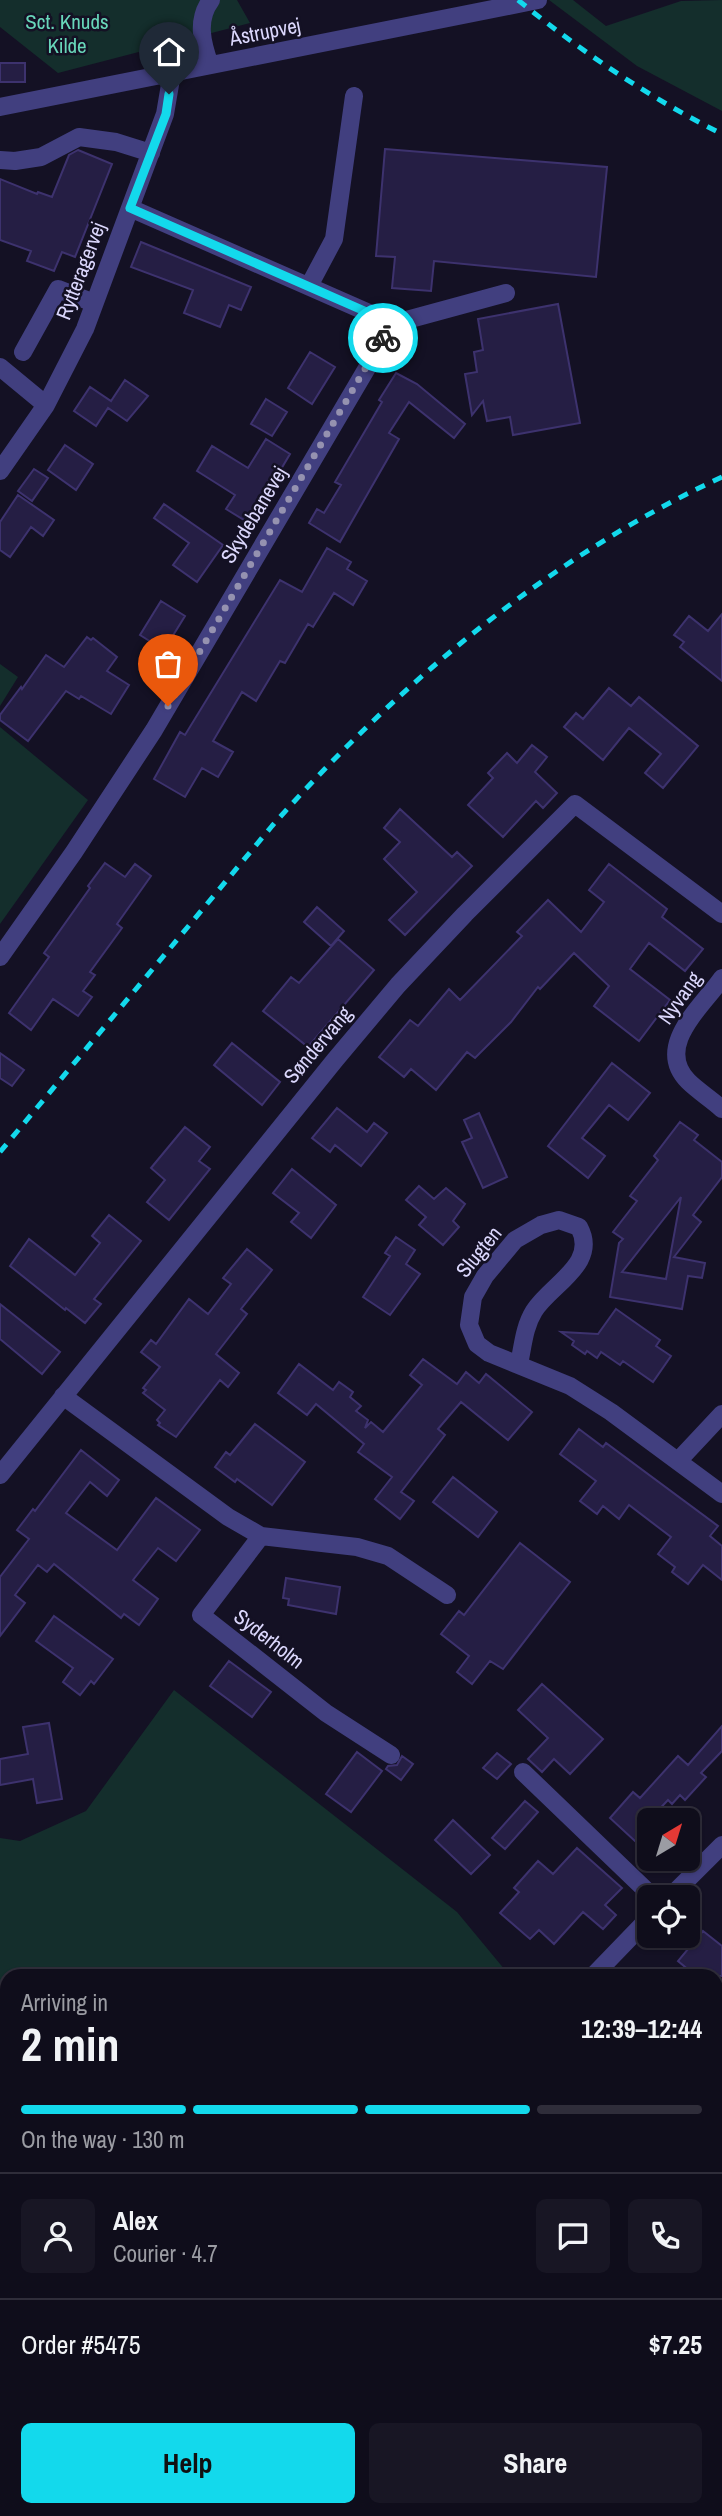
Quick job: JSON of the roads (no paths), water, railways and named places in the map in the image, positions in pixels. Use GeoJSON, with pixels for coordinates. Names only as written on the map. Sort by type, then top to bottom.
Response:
{"type":"FeatureCollection","features":[{"type":"Feature","properties":{"kind":"street"},"geometry":{"type":"LineString","coordinates":[[210,65],[201,42],[203,11],[211,0]]}},
{"type":"Feature","properties":{"kind":"street","name":"Åstrupvej"},"geometry":{"type":"LineString","coordinates":[[0,107],[538,0]]}},
{"type":"Feature","properties":{"kind":"street","name":"Rytteragervej"},"geometry":{"type":"LineString","coordinates":[[0,471],[46,405],[66,369],[166,114],[172,73]]}},
{"type":"Feature","properties":{"kind":"street"},"geometry":{"type":"LineString","coordinates":[[309,286],[334,239],[354,96]]}},
{"type":"Feature","properties":{"kind":"street"},"geometry":{"type":"LineString","coordinates":[[0,160],[15,162],[41,157],[79,137],[116,142],[151,153]]}},
{"type":"Feature","properties":{"kind":"street"},"geometry":{"type":"LineString","coordinates":[[130,208],[369,313],[385,334],[403,321],[506,293]]}},
{"type":"Feature","properties":{"kind":"street"},"geometry":{"type":"LineString","coordinates":[[23,352],[58,289],[94,303]]}},
{"type":"Feature","properties":{"kind":"street","name":"Skydebanevej"},"geometry":{"type":"LineString","coordinates":[[0,957],[74,852],[154,730],[385,334]]}},
{"type":"Feature","properties":{"kind":"street"},"geometry":{"type":"LineString","coordinates":[[0,367],[46,405]]}},
{"type":"Feature","properties":{"kind":"street","name":"Søndervang"},"geometry":{"type":"LineString","coordinates":[[0,1475],[389,996],[465,914],[575,804],[722,914]]}},
{"type":"Feature","properties":{"kind":"street","name":"Nyvang"},"geometry":{"type":"LineString","coordinates":[[722,978],[678,1037],[675,1057],[686,1079],[722,1109]]}},
{"type":"Feature","properties":{"kind":"street","name":"Slugten"},"geometry":{"type":"LineString","coordinates":[[519,1364],[526,1325],[535,1309],[579,1263],[585,1249],[585,1239],[579,1227],[559,1220],[541,1225],[515,1240],[485,1276],[473,1297],[469,1325],[477,1344],[489,1353],[570,1386],[722,1494]]}},
{"type":"Feature","properties":{"kind":"street"},"geometry":{"type":"LineString","coordinates":[[63,1396],[228,1517],[261,1536],[357,1547],[388,1556],[447,1595]]}},
{"type":"Feature","properties":{"kind":"street"},"geometry":{"type":"LineString","coordinates":[[678,1461],[722,1414]]}},
{"type":"Feature","properties":{"kind":"street","name":"Syderholm"},"geometry":{"type":"LineString","coordinates":[[261,1536],[201,1615],[326,1713],[391,1755]]}},
{"type":"Feature","properties":{"kind":"street"},"geometry":{"type":"LineString","coordinates":[[523,1772],[641,1885]]}},
{"type":"Feature","properties":{"kind":"street"},"geometry":{"type":"LineString","coordinates":[[682,1885],[722,1845]]}},
{"type":"Feature","properties":{"kind":"street"},"geometry":{"type":"LineString","coordinates":[[600,1969],[637,1930]]}},
{"type":"Feature","properties":{"kind":"railway"},"geometry":{"type":"LineString","coordinates":[[518,0],[616,73],[722,134]]}},
{"type":"Feature","properties":{"kind":"railway"},"geometry":{"type":"LineString","coordinates":[[0,1152],[272,826],[371,723],[479,628],[537,585],[596,545],[658,509],[722,477]]}},
{"type":"Feature","properties":{"kind":"park label","name":"Sct. Knuds Kilde"},"geometry":{"type":"Point","coordinates":[67,34]}}]}
